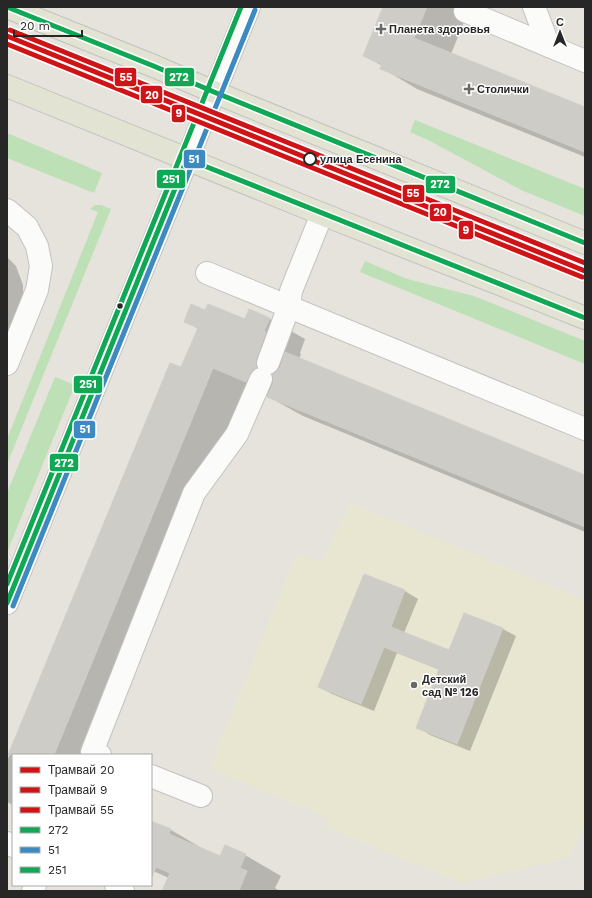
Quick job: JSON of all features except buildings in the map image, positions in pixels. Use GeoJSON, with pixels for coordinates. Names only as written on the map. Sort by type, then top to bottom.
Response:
{"type":"FeatureCollection","features":[{"type":"Feature","properties":{"kind":"main road"},"geometry":{"type":"LineString","coordinates":[[7,7],[585,243]]}},
{"type":"Feature","properties":{"kind":"main road"},"geometry":{"type":"LineString","coordinates":[[7,86],[322,214],[585,318]]}},
{"type":"Feature","properties":{"kind":"street"},"geometry":{"type":"LineString","coordinates":[[7,603],[249,7]]}},
{"type":"Feature","properties":{"kind":"street"},"geometry":{"type":"LineString","coordinates":[[467,7],[465,11],[585,60]]}},
{"type":"Feature","properties":{"kind":"street"},"geometry":{"type":"LineString","coordinates":[[534,7],[549,46]]}},
{"type":"Feature","properties":{"kind":"street"},"geometry":{"type":"LineString","coordinates":[[7,210],[27,227],[38,246],[41,266],[37,290],[7,364]]}},
{"type":"Feature","properties":{"kind":"street"},"geometry":{"type":"LineString","coordinates":[[97,754],[92,752],[194,493],[237,434],[264,371],[289,306],[292,291],[322,214]]}},
{"type":"Feature","properties":{"kind":"street"},"geometry":{"type":"LineString","coordinates":[[208,273],[585,429]]}},
{"type":"Feature","properties":{"kind":"street"},"geometry":{"type":"LineString","coordinates":[[152,776],[201,796]]}},
{"type":"Feature","properties":{"kind":"shaded area","name":"Детский сад № 126"},"geometry":{"type":"Polygon","coordinates":[[[350,503],[585,600],[585,821],[571,857],[461,883],[327,828],[327,817],[209,769],[296,555],[323,561],[350,503]]]}},
{"type":"Feature","properties":{"kind":"green space"},"geometry":{"type":"Polygon","coordinates":[[[415,120],[585,189],[585,216],[521,190],[430,141],[410,132],[415,120]]]}},
{"type":"Feature","properties":{"kind":"green space"},"geometry":{"type":"Polygon","coordinates":[[[7,133],[102,173],[94,193],[7,158],[7,133]]]}},
{"type":"Feature","properties":{"kind":"green space"},"geometry":{"type":"Polygon","coordinates":[[[95,205],[101,205],[111,209],[7,464],[7,439],[98,212],[90,209],[95,205]]]}},
{"type":"Feature","properties":{"kind":"green space"},"geometry":{"type":"Polygon","coordinates":[[[365,261],[407,279],[474,296],[585,341],[585,364],[360,272],[365,261]]]}},
{"type":"Feature","properties":{"kind":"green space"},"geometry":{"type":"Polygon","coordinates":[[[55,377],[75,385],[7,552],[7,493],[55,377]]]}},
{"type":"Feature","properties":{"kind":"tram line","name":"55"},"geometry":{"type":"LineString","coordinates":[[10,30],[585,263]]}},
{"type":"Feature","properties":{"kind":"tram line","name":"20"},"geometry":{"type":"LineString","coordinates":[[7,36],[585,271]]}},
{"type":"Feature","properties":{"kind":"tram line","name":"9"},"geometry":{"type":"LineString","coordinates":[[7,44],[582,277]]}},
{"type":"Feature","properties":{"kind":"transit line","name":"272"},"geometry":{"type":"LineString","coordinates":[[7,7],[585,243]]}},
{"type":"Feature","properties":{"kind":"transit line","name":"251"},"geometry":{"type":"LineString","coordinates":[[7,584],[241,7]]}},
{"type":"Feature","properties":{"kind":"transit line","name":"51"},"geometry":{"type":"LineString","coordinates":[[13,606],[255,10]]}},
{"type":"Feature","properties":{"kind":"transit line","name":"272"},"geometry":{"type":"LineString","coordinates":[[7,603],[187,159],[585,318]]}},
{"type":"Feature","properties":{"kind":"place","name":"Планета здоровья"},"geometry":{"type":"Point","coordinates":[381,29]}},
{"type":"Feature","properties":{"kind":"place","name":"Столички"},"geometry":{"type":"Point","coordinates":[469,89]}},
{"type":"Feature","properties":{"kind":"place","name":"улица Есенина"},"geometry":{"type":"Point","coordinates":[310,159]}},
{"type":"Feature","properties":{"kind":"place","name":"Детский сад № 126"},"geometry":{"type":"Point","coordinates":[414,685]}}]}
